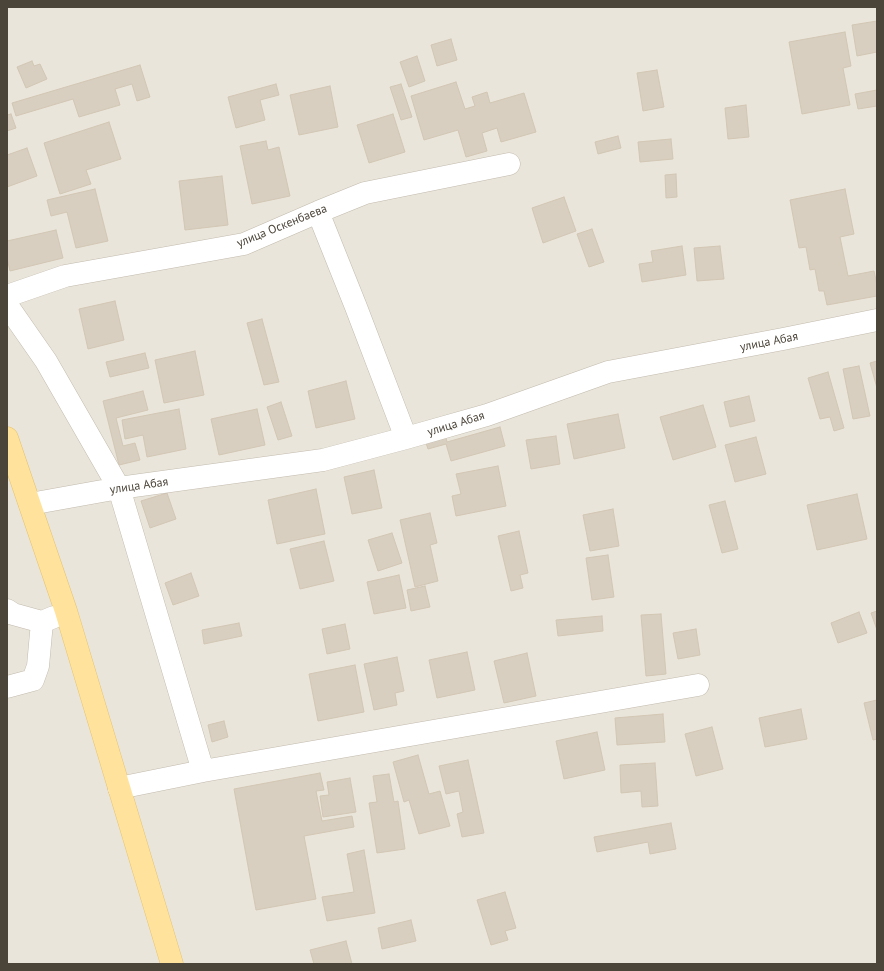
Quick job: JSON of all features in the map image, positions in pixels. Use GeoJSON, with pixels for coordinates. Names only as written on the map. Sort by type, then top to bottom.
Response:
{"type":"FeatureCollection","features":[{"type":"Feature","properties":{"kind":"main road"},"geometry":{"type":"LineString","coordinates":[[7,438],[66,611],[172,964]]}},
{"type":"Feature","properties":{"kind":"street","name":"улица Оскенбаева"},"geometry":{"type":"LineString","coordinates":[[7,296],[65,276],[244,244],[365,193],[509,164]]}},
{"type":"Feature","properties":{"kind":"street"},"geometry":{"type":"LineString","coordinates":[[318,212],[406,438]]}},
{"type":"Feature","properties":{"kind":"street"},"geometry":{"type":"LineString","coordinates":[[7,305],[46,361],[119,488],[203,771]]}},
{"type":"Feature","properties":{"kind":"street","name":"улица Абая"},"geometry":{"type":"LineString","coordinates":[[30,504],[119,488],[323,460],[487,415],[608,372],[877,320]]}},
{"type":"Feature","properties":{"kind":"street"},"geometry":{"type":"LineString","coordinates":[[7,610],[13,614],[42,622],[66,611]]}},
{"type":"Feature","properties":{"kind":"street"},"geometry":{"type":"LineString","coordinates":[[7,687],[33,680],[38,666],[42,622]]}},
{"type":"Feature","properties":{"kind":"street"},"geometry":{"type":"LineString","coordinates":[[119,788],[203,771],[698,684]]}},
{"type":"Feature","properties":{"kind":"shaded area"},"geometry":{"type":"Polygon","coordinates":[[[7,7],[877,7],[877,964],[7,964],[7,7]]]}},
{"type":"Feature","properties":{"kind":"building"},"geometry":{"type":"Polygon","coordinates":[[[877,21],[877,52],[857,56],[852,25],[877,21]]]}},
{"type":"Feature","properties":{"kind":"building"},"geometry":{"type":"Polygon","coordinates":[[[845,32],[851,66],[843,68],[850,105],[802,114],[789,42],[845,32]]]}},
{"type":"Feature","properties":{"kind":"building"},"geometry":{"type":"Polygon","coordinates":[[[451,39],[457,60],[437,66],[431,45],[451,39]]]}},
{"type":"Feature","properties":{"kind":"building"},"geometry":{"type":"Polygon","coordinates":[[[417,56],[425,81],[409,87],[400,62],[417,56]]]}},
{"type":"Feature","properties":{"kind":"building"},"geometry":{"type":"Polygon","coordinates":[[[32,61],[34,66],[40,64],[47,79],[26,88],[17,67],[32,61]]]}},
{"type":"Feature","properties":{"kind":"building"},"geometry":{"type":"Polygon","coordinates":[[[140,65],[150,97],[137,101],[132,84],[115,89],[120,105],[79,117],[73,99],[16,116],[12,103],[140,65]]]}},
{"type":"Feature","properties":{"kind":"building"},"geometry":{"type":"Polygon","coordinates":[[[657,70],[664,107],[643,111],[637,73],[657,70]]]}},
{"type":"Feature","properties":{"kind":"building"},"geometry":{"type":"Polygon","coordinates":[[[456,82],[465,109],[475,106],[472,97],[487,92],[490,103],[524,93],[536,132],[501,142],[497,128],[482,133],[487,151],[466,157],[458,130],[424,140],[411,96],[456,82]]]}},
{"type":"Feature","properties":{"kind":"building"},"geometry":{"type":"Polygon","coordinates":[[[276,84],[279,95],[260,100],[265,120],[236,128],[228,97],[276,84]]]}},
{"type":"Feature","properties":{"kind":"building"},"geometry":{"type":"Polygon","coordinates":[[[401,84],[412,117],[401,120],[390,87],[401,84]]]}},
{"type":"Feature","properties":{"kind":"building"},"geometry":{"type":"Polygon","coordinates":[[[330,86],[338,127],[299,135],[290,95],[330,86]]]}},
{"type":"Feature","properties":{"kind":"building"},"geometry":{"type":"Polygon","coordinates":[[[877,90],[877,106],[858,109],[855,94],[877,90]]]}},
{"type":"Feature","properties":{"kind":"building"},"geometry":{"type":"Polygon","coordinates":[[[746,105],[749,137],[728,139],[725,108],[746,105]]]}},
{"type":"Feature","properties":{"kind":"building"},"geometry":{"type":"Polygon","coordinates":[[[11,114],[16,128],[7,131],[7,115],[11,114]]]}},
{"type":"Feature","properties":{"kind":"building"},"geometry":{"type":"Polygon","coordinates":[[[393,114],[405,152],[369,163],[357,125],[393,114]]]}},
{"type":"Feature","properties":{"kind":"building"},"geometry":{"type":"Polygon","coordinates":[[[109,122],[121,159],[86,170],[91,184],[60,194],[44,143],[109,122]]]}},
{"type":"Feature","properties":{"kind":"building"},"geometry":{"type":"Polygon","coordinates":[[[618,136],[621,148],[598,154],[595,142],[618,136]]]}},
{"type":"Feature","properties":{"kind":"building"},"geometry":{"type":"Polygon","coordinates":[[[671,139],[673,159],[640,162],[638,142],[671,139]]]}},
{"type":"Feature","properties":{"kind":"building"},"geometry":{"type":"Polygon","coordinates":[[[266,141],[268,150],[279,147],[290,196],[252,204],[240,146],[266,141]]]}},
{"type":"Feature","properties":{"kind":"building"},"geometry":{"type":"Polygon","coordinates":[[[27,148],[37,176],[7,187],[7,155],[27,148]]]}},
{"type":"Feature","properties":{"kind":"building"},"geometry":{"type":"Polygon","coordinates":[[[676,174],[677,197],[666,198],[665,175],[676,174]]]}},
{"type":"Feature","properties":{"kind":"building"},"geometry":{"type":"Polygon","coordinates":[[[222,176],[228,225],[185,230],[179,181],[222,176]]]}},
{"type":"Feature","properties":{"kind":"building"},"geometry":{"type":"Polygon","coordinates":[[[95,189],[108,241],[76,248],[67,212],[51,216],[47,200],[95,189]]]}},
{"type":"Feature","properties":{"kind":"building"},"geometry":{"type":"Polygon","coordinates":[[[845,189],[854,234],[840,237],[848,276],[874,271],[877,285],[877,296],[827,305],[824,291],[819,291],[815,269],[810,270],[806,247],[799,248],[790,200],[845,189]]]}},
{"type":"Feature","properties":{"kind":"building"},"geometry":{"type":"Polygon","coordinates":[[[564,197],[576,231],[543,243],[532,208],[564,197]]]}},
{"type":"Feature","properties":{"kind":"building"},"geometry":{"type":"Polygon","coordinates":[[[592,229],[604,262],[589,267],[577,234],[592,229]]]}},
{"type":"Feature","properties":{"kind":"building"},"geometry":{"type":"Polygon","coordinates":[[[56,230],[63,258],[10,271],[7,258],[7,241],[56,230]]]}},
{"type":"Feature","properties":{"kind":"building"},"geometry":{"type":"Polygon","coordinates":[[[682,246],[686,275],[642,282],[639,264],[653,262],[651,251],[682,246]]]}},
{"type":"Feature","properties":{"kind":"building"},"geometry":{"type":"Polygon","coordinates":[[[720,246],[724,279],[697,281],[694,248],[720,246]]]}},
{"type":"Feature","properties":{"kind":"building"},"geometry":{"type":"Polygon","coordinates":[[[115,301],[124,340],[88,349],[79,309],[115,301]]]}},
{"type":"Feature","properties":{"kind":"building"},"geometry":{"type":"Polygon","coordinates":[[[262,319],[279,382],[264,385],[247,323],[262,319]]]}},
{"type":"Feature","properties":{"kind":"building"},"geometry":{"type":"Polygon","coordinates":[[[195,351],[204,395],[164,403],[155,360],[195,351]]]}},
{"type":"Feature","properties":{"kind":"building"},"geometry":{"type":"Polygon","coordinates":[[[145,353],[149,368],[110,377],[106,362],[145,353]]]}},
{"type":"Feature","properties":{"kind":"building"},"geometry":{"type":"Polygon","coordinates":[[[877,361],[877,388],[870,363],[877,361]]]}},
{"type":"Feature","properties":{"kind":"building"},"geometry":{"type":"Polygon","coordinates":[[[859,366],[870,416],[853,419],[843,369],[859,366]]]}},
{"type":"Feature","properties":{"kind":"building"},"geometry":{"type":"Polygon","coordinates":[[[828,372],[844,428],[834,431],[830,417],[820,419],[808,378],[828,372]]]}},
{"type":"Feature","properties":{"kind":"building"},"geometry":{"type":"Polygon","coordinates":[[[346,381],[355,419],[316,428],[308,391],[346,381]]]}},
{"type":"Feature","properties":{"kind":"building"},"geometry":{"type":"Polygon","coordinates":[[[143,391],[148,410],[116,418],[123,446],[135,443],[140,460],[119,465],[103,401],[143,391]]]}},
{"type":"Feature","properties":{"kind":"building"},"geometry":{"type":"Polygon","coordinates":[[[749,396],[755,421],[730,427],[724,402],[749,396]]]}},
{"type":"Feature","properties":{"kind":"building"},"geometry":{"type":"Polygon","coordinates":[[[281,402],[292,436],[278,440],[267,407],[281,402]]]}},
{"type":"Feature","properties":{"kind":"building"},"geometry":{"type":"Polygon","coordinates":[[[703,405],[716,447],[673,460],[660,417],[703,405]]]}},
{"type":"Feature","properties":{"kind":"building"},"geometry":{"type":"Polygon","coordinates":[[[179,409],[186,449],[147,457],[143,435],[125,439],[122,420],[179,409]]]}},
{"type":"Feature","properties":{"kind":"building"},"geometry":{"type":"Polygon","coordinates":[[[257,409],[265,445],[219,455],[211,419],[257,409]]]}},
{"type":"Feature","properties":{"kind":"building"},"geometry":{"type":"Polygon","coordinates":[[[618,414],[625,448],[574,459],[567,424],[618,414]]]}},
{"type":"Feature","properties":{"kind":"building"},"geometry":{"type":"Polygon","coordinates":[[[500,427],[505,446],[451,461],[446,444],[428,449],[425,440],[445,434],[447,442],[500,427]]]}},
{"type":"Feature","properties":{"kind":"building"},"geometry":{"type":"Polygon","coordinates":[[[556,436],[560,464],[531,469],[526,440],[556,436]]]}},
{"type":"Feature","properties":{"kind":"building"},"geometry":{"type":"Polygon","coordinates":[[[756,437],[766,474],[735,482],[725,445],[756,437]]]}},
{"type":"Feature","properties":{"kind":"building"},"geometry":{"type":"Polygon","coordinates":[[[498,466],[506,506],[456,516],[452,496],[461,494],[456,474],[498,466]]]}},
{"type":"Feature","properties":{"kind":"building"},"geometry":{"type":"Polygon","coordinates":[[[374,470],[382,508],[352,514],[344,477],[374,470]]]}},
{"type":"Feature","properties":{"kind":"building"},"geometry":{"type":"Polygon","coordinates":[[[316,489],[325,534],[277,544],[268,500],[316,489]]]}},
{"type":"Feature","properties":{"kind":"building"},"geometry":{"type":"Polygon","coordinates":[[[167,493],[176,519],[150,528],[141,501],[167,493]]]}},
{"type":"Feature","properties":{"kind":"building"},"geometry":{"type":"Polygon","coordinates":[[[857,494],[867,539],[817,550],[807,505],[857,494]]]}},
{"type":"Feature","properties":{"kind":"building"},"geometry":{"type":"Polygon","coordinates":[[[725,501],[738,549],[722,553],[709,505],[725,501]]]}},
{"type":"Feature","properties":{"kind":"building"},"geometry":{"type":"Polygon","coordinates":[[[613,509],[619,546],[590,551],[583,515],[613,509]]]}},
{"type":"Feature","properties":{"kind":"building"},"geometry":{"type":"Polygon","coordinates":[[[430,513],[437,543],[430,545],[438,581],[415,587],[400,520],[430,513]]]}},
{"type":"Feature","properties":{"kind":"building"},"geometry":{"type":"Polygon","coordinates":[[[519,531],[528,573],[520,575],[523,588],[511,591],[498,536],[519,531]]]}},
{"type":"Feature","properties":{"kind":"building"},"geometry":{"type":"Polygon","coordinates":[[[392,533],[402,563],[378,571],[368,540],[392,533]]]}},
{"type":"Feature","properties":{"kind":"building"},"geometry":{"type":"Polygon","coordinates":[[[324,541],[334,581],[300,589],[290,549],[324,541]]]}},
{"type":"Feature","properties":{"kind":"building"},"geometry":{"type":"Polygon","coordinates":[[[608,555],[614,597],[592,600],[586,558],[608,555]]]}},
{"type":"Feature","properties":{"kind":"building"},"geometry":{"type":"Polygon","coordinates":[[[191,573],[199,596],[173,605],[165,583],[191,573]]]}},
{"type":"Feature","properties":{"kind":"building"},"geometry":{"type":"Polygon","coordinates":[[[399,575],[406,608],[374,614],[367,582],[399,575]]]}},
{"type":"Feature","properties":{"kind":"building"},"geometry":{"type":"Polygon","coordinates":[[[425,586],[430,607],[411,611],[407,590],[425,586]]]}},
{"type":"Feature","properties":{"kind":"building"},"geometry":{"type":"Polygon","coordinates":[[[877,611],[877,630],[871,613],[877,611]]]}},
{"type":"Feature","properties":{"kind":"building"},"geometry":{"type":"Polygon","coordinates":[[[859,612],[867,633],[838,643],[831,623],[859,612]]]}},
{"type":"Feature","properties":{"kind":"building"},"geometry":{"type":"Polygon","coordinates":[[[661,614],[666,674],[646,676],[641,615],[661,614]]]}},
{"type":"Feature","properties":{"kind":"building"},"geometry":{"type":"Polygon","coordinates":[[[602,616],[603,631],[558,636],[556,620],[602,616]]]}},
{"type":"Feature","properties":{"kind":"building"},"geometry":{"type":"Polygon","coordinates":[[[239,623],[242,636],[204,644],[202,630],[239,623]]]}},
{"type":"Feature","properties":{"kind":"building"},"geometry":{"type":"Polygon","coordinates":[[[345,624],[350,649],[327,654],[322,629],[345,624]]]}},
{"type":"Feature","properties":{"kind":"building"},"geometry":{"type":"Polygon","coordinates":[[[696,629],[700,655],[678,659],[673,633],[696,629]]]}},
{"type":"Feature","properties":{"kind":"building"},"geometry":{"type":"Polygon","coordinates":[[[467,652],[475,690],[437,698],[429,660],[467,652]]]}},
{"type":"Feature","properties":{"kind":"building"},"geometry":{"type":"Polygon","coordinates":[[[527,653],[536,696],[504,703],[494,661],[527,653]]]}},
{"type":"Feature","properties":{"kind":"building"},"geometry":{"type":"Polygon","coordinates":[[[397,657],[404,691],[395,693],[397,705],[374,710],[364,664],[397,657]]]}},
{"type":"Feature","properties":{"kind":"building"},"geometry":{"type":"Polygon","coordinates":[[[355,665],[364,712],[318,721],[309,674],[355,665]]]}},
{"type":"Feature","properties":{"kind":"building"},"geometry":{"type":"Polygon","coordinates":[[[877,700],[877,739],[873,740],[864,703],[877,700]]]}},
{"type":"Feature","properties":{"kind":"building"},"geometry":{"type":"Polygon","coordinates":[[[801,709],[807,739],[765,747],[759,718],[801,709]]]}},
{"type":"Feature","properties":{"kind":"building"},"geometry":{"type":"Polygon","coordinates":[[[663,714],[665,742],[617,745],[615,718],[663,714]]]}},
{"type":"Feature","properties":{"kind":"building"},"geometry":{"type":"Polygon","coordinates":[[[224,721],[228,737],[212,742],[208,725],[224,721]]]}},
{"type":"Feature","properties":{"kind":"building"},"geometry":{"type":"Polygon","coordinates":[[[712,727],[723,769],[696,776],[685,734],[712,727]]]}},
{"type":"Feature","properties":{"kind":"building"},"geometry":{"type":"Polygon","coordinates":[[[597,732],[605,770],[564,779],[556,741],[597,732]]]}},
{"type":"Feature","properties":{"kind":"building"},"geometry":{"type":"Polygon","coordinates":[[[418,755],[429,794],[440,791],[450,826],[419,834],[409,800],[404,802],[393,762],[418,755]]]}},
{"type":"Feature","properties":{"kind":"building"},"geometry":{"type":"Polygon","coordinates":[[[468,760],[484,833],[462,837],[457,814],[463,812],[459,791],[446,794],[439,766],[468,760]]]}},
{"type":"Feature","properties":{"kind":"building"},"geometry":{"type":"Polygon","coordinates":[[[655,763],[658,806],[642,807],[641,791],[621,793],[620,765],[655,763]]]}},
{"type":"Feature","properties":{"kind":"building"},"geometry":{"type":"Polygon","coordinates":[[[320,773],[324,790],[316,791],[322,821],[352,816],[354,827],[304,836],[316,899],[256,910],[234,789],[320,773]]]}},
{"type":"Feature","properties":{"kind":"building"},"geometry":{"type":"Polygon","coordinates":[[[389,774],[394,802],[398,801],[405,849],[377,853],[369,803],[377,802],[373,776],[389,774]]]}},
{"type":"Feature","properties":{"kind":"building"},"geometry":{"type":"Polygon","coordinates":[[[350,778],[356,812],[323,817],[320,796],[329,795],[327,782],[350,778]]]}},
{"type":"Feature","properties":{"kind":"building"},"geometry":{"type":"Polygon","coordinates":[[[671,823],[676,849],[650,854],[648,842],[597,852],[594,837],[671,823]]]}},
{"type":"Feature","properties":{"kind":"building"},"geometry":{"type":"Polygon","coordinates":[[[364,850],[375,913],[327,921],[322,897],[354,892],[347,854],[364,850]]]}},
{"type":"Feature","properties":{"kind":"building"},"geometry":{"type":"Polygon","coordinates":[[[505,892],[516,928],[505,931],[508,940],[491,945],[477,900],[505,892]]]}},
{"type":"Feature","properties":{"kind":"building"},"geometry":{"type":"Polygon","coordinates":[[[411,920],[416,941],[382,949],[378,928],[411,920]]]}},
{"type":"Feature","properties":{"kind":"building"},"geometry":{"type":"Polygon","coordinates":[[[346,941],[352,964],[314,964],[310,950],[346,941]]]}}]}
